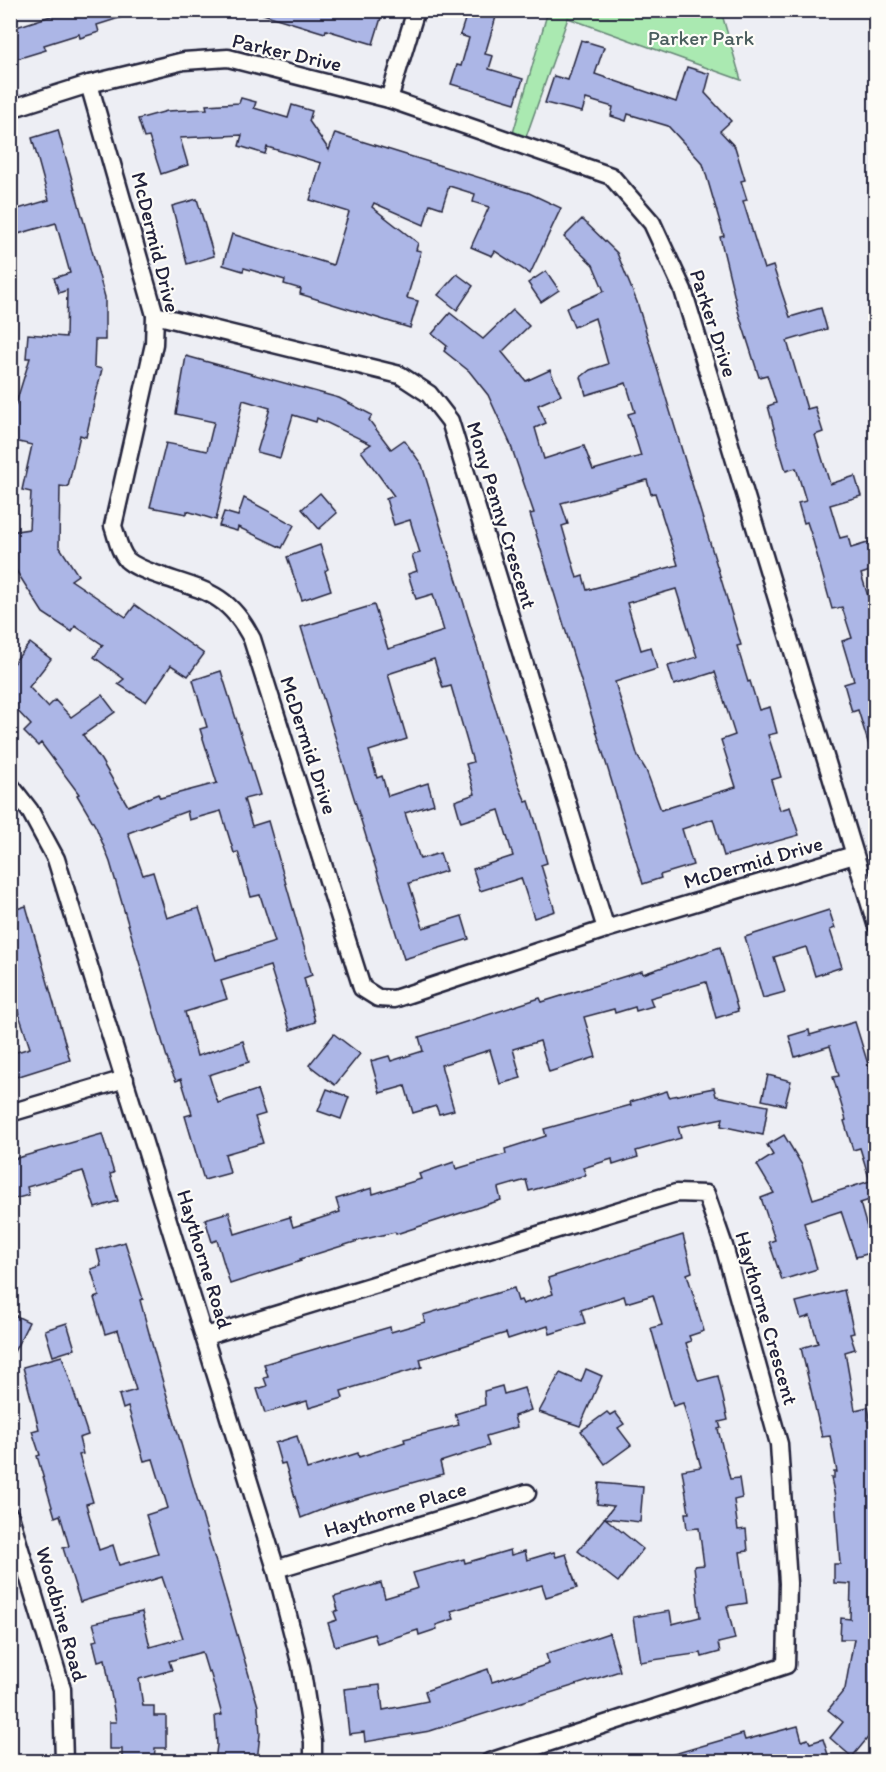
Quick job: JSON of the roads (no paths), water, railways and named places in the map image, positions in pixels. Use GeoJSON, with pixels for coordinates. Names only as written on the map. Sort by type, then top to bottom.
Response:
{"type":"FeatureCollection","features":[{"type":"Feature","properties":{"kind":"street"},"geometry":{"type":"LineString","coordinates":[[389,99],[417,10]]}},
{"type":"Feature","properties":{"kind":"street","name":"Parker Drive"},"geometry":{"type":"LineString","coordinates":[[10,109],[89,84],[184,61],[228,58],[389,99],[611,176],[652,223],[683,290],[876,924]]}},
{"type":"Feature","properties":{"kind":"street","name":"McDermid Drive"},"geometry":{"type":"LineString","coordinates":[[89,84],[155,315],[153,344],[113,526],[120,548],[128,560],[145,570],[209,592],[227,602],[242,618],[252,639],[362,988],[378,998],[394,999],[606,929],[854,855]]}},
{"type":"Feature","properties":{"kind":"street","name":"Mony Penny Crescent"},"geometry":{"type":"LineString","coordinates":[[155,315],[400,375],[429,394],[450,422],[606,929]]}},
{"type":"Feature","properties":{"kind":"street","name":"Haythorne Road"},"geometry":{"type":"LineString","coordinates":[[10,785],[30,811],[56,859],[206,1336],[276,1569],[301,1666],[313,1742],[313,1761]]}},
{"type":"Feature","properties":{"kind":"street"},"geometry":{"type":"LineString","coordinates":[[10,1113],[125,1079]]}},
{"type":"Feature","properties":{"kind":"street","name":"Haythorne Crescent"},"geometry":{"type":"LineString","coordinates":[[206,1336],[676,1193],[706,1194],[724,1246],[779,1444],[788,1583],[786,1665],[489,1761]]}},
{"type":"Feature","properties":{"kind":"street","name":"Haythorne Place"},"geometry":{"type":"LineString","coordinates":[[276,1569],[527,1493]]}},
{"type":"Feature","properties":{"kind":"street","name":"Woodbine Road"},"geometry":{"type":"LineString","coordinates":[[10,1516],[62,1689],[64,1761]]}},
{"type":"Feature","properties":{"kind":"park label","name":"Parker Park"},"geometry":{"type":"Point","coordinates":[701,37]}}]}
